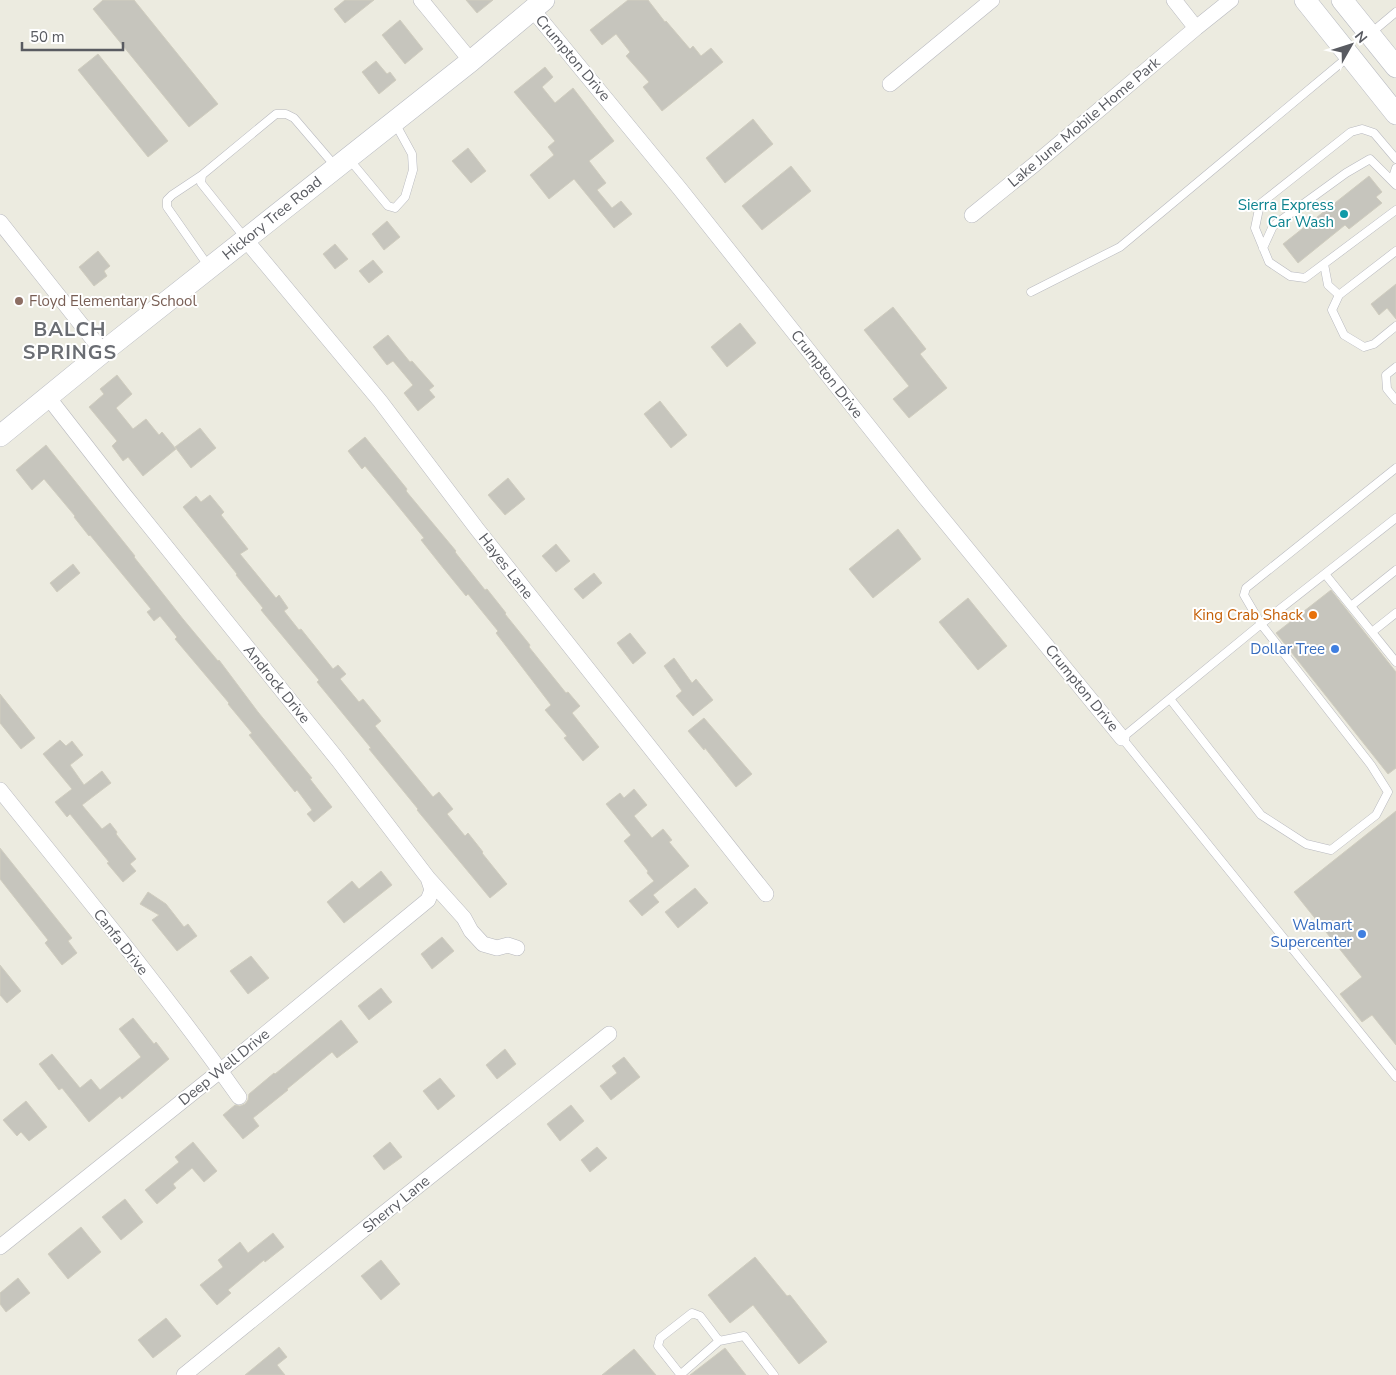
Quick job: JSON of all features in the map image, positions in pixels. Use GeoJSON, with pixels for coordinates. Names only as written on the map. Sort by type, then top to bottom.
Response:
{"type":"FeatureCollection","features":[{"type":"Feature","properties":{"kind":"street"},"geometry":{"type":"LineString","coordinates":[[421,0],[471,61]]}},
{"type":"Feature","properties":{"kind":"street"},"geometry":{"type":"LineString","coordinates":[[890,84],[992,0]]}},
{"type":"Feature","properties":{"kind":"street"},"geometry":{"type":"LineString","coordinates":[[1174,0],[1196,28]]}},
{"type":"Feature","properties":{"kind":"street","name":"Lake June Mobile Home Park"},"geometry":{"type":"LineString","coordinates":[[972,216],[1231,0]]}},
{"type":"Feature","properties":{"kind":"street"},"geometry":{"type":"LineString","coordinates":[[1305,0],[1396,114]]}},
{"type":"Feature","properties":{"kind":"street"},"geometry":{"type":"LineString","coordinates":[[1342,0],[1396,68]]}},
{"type":"Feature","properties":{"kind":"street","name":"Hickory Tree Road"},"geometry":{"type":"LineString","coordinates":[[0,436],[103,352],[471,61],[538,5]]}},
{"type":"Feature","properties":{"kind":"street","name":"Crumpton Drive"},"geometry":{"type":"LineString","coordinates":[[538,5],[680,189],[924,496],[1122,738]]}},
{"type":"Feature","properties":{"kind":"street"},"geometry":{"type":"LineString","coordinates":[[0,222],[103,352]]}},
{"type":"Feature","properties":{"kind":"street","name":"Hayes Lane"},"geometry":{"type":"LineString","coordinates":[[246,239],[380,401],[477,529],[766,894]]}},
{"type":"Feature","properties":{"kind":"street","name":"Androck Drive"},"geometry":{"type":"LineString","coordinates":[[48,397],[128,500],[338,760],[428,878],[464,918],[471,931],[483,944],[497,948],[508,945],[517,948]]}},
{"type":"Feature","properties":{"kind":"street","name":"Canfa Drive"},"geometry":{"type":"LineString","coordinates":[[0,790],[123,942],[239,1097]]}},
{"type":"Feature","properties":{"kind":"street","name":"Deep Well Drive"},"geometry":{"type":"LineString","coordinates":[[0,1247],[220,1071],[428,900],[432,890],[428,878]]}},
{"type":"Feature","properties":{"kind":"street","name":"Sherry Lane"},"geometry":{"type":"LineString","coordinates":[[184,1375],[609,1034]]}},
{"type":"Feature","properties":{"kind":"lane"},"geometry":{"type":"LineString","coordinates":[[1369,34],[1396,12]]}},
{"type":"Feature","properties":{"kind":"lane"},"geometry":{"type":"LineString","coordinates":[[1031,292],[1120,247],[1349,56]]}},
{"type":"Feature","properties":{"kind":"lane"},"geometry":{"type":"LineString","coordinates":[[210,268],[167,207],[167,200],[172,195],[202,175],[276,114],[286,114],[294,118],[388,206],[395,208],[405,197],[413,170],[412,154],[394,121]]}},
{"type":"Feature","properties":{"kind":"lane"},"geometry":{"type":"LineString","coordinates":[[1396,159],[1374,133],[1362,129],[1351,132],[1260,204],[1255,228],[1269,262],[1289,276],[1306,278],[1396,210]]}},
{"type":"Feature","properties":{"kind":"lane"},"geometry":{"type":"LineString","coordinates":[[1263,248],[1273,226],[1346,173],[1370,159],[1394,182]]}},
{"type":"Feature","properties":{"kind":"lane"},"geometry":{"type":"LineString","coordinates":[[1394,182],[1396,168]]}},
{"type":"Feature","properties":{"kind":"lane"},"geometry":{"type":"LineString","coordinates":[[202,175],[201,183],[246,239]]}},
{"type":"Feature","properties":{"kind":"lane"},"geometry":{"type":"LineString","coordinates":[[1396,250],[1339,295],[1332,310],[1344,335],[1364,347],[1374,344],[1396,326]]}},
{"type":"Feature","properties":{"kind":"lane"},"geometry":{"type":"LineString","coordinates":[[1324,264],[1328,285],[1339,295]]}},
{"type":"Feature","properties":{"kind":"lane"},"geometry":{"type":"LineString","coordinates":[[1396,367],[1386,376],[1387,389],[1396,400]]}},
{"type":"Feature","properties":{"kind":"lane"},"geometry":{"type":"LineString","coordinates":[[1170,699],[1261,815],[1306,844],[1331,850],[1376,815],[1388,792],[1371,765],[1261,624],[1244,595],[1246,588],[1396,468]]}},
{"type":"Feature","properties":{"kind":"lane"},"geometry":{"type":"LineString","coordinates":[[1396,518],[1261,624],[1122,738],[1396,1076]]}},
{"type":"Feature","properties":{"kind":"lane"},"geometry":{"type":"LineString","coordinates":[[1350,606],[1396,570]]}},
{"type":"Feature","properties":{"kind":"lane"},"geometry":{"type":"LineString","coordinates":[[1325,574],[1395,660]]}},
{"type":"Feature","properties":{"kind":"lane"},"geometry":{"type":"LineString","coordinates":[[1372,632],[1396,613]]}},
{"type":"Feature","properties":{"kind":"lane"},"geometry":{"type":"LineString","coordinates":[[719,1341],[700,1316],[692,1313],[660,1338],[658,1346],[680,1375],[719,1341],[744,1336],[774,1375]]}},
{"type":"Feature","properties":{"kind":"building"},"geometry":{"type":"Polygon","coordinates":[[[103,0],[134,0],[218,104],[189,127],[93,9],[103,0]]]}},
{"type":"Feature","properties":{"kind":"building"},"geometry":{"type":"Polygon","coordinates":[[[345,0],[374,0],[345,23],[334,9],[345,0]]]}},
{"type":"Feature","properties":{"kind":"building"},"geometry":{"type":"Polygon","coordinates":[[[466,0],[493,0],[477,13],[466,0]]]}},
{"type":"Feature","properties":{"kind":"building"},"geometry":{"type":"Polygon","coordinates":[[[628,0],[648,0],[690,49],[693,46],[701,56],[711,48],[723,62],[662,111],[643,87],[649,82],[626,56],[630,52],[616,34],[602,45],[590,30],[628,0]]]}},
{"type":"Feature","properties":{"kind":"building"},"geometry":{"type":"Polygon","coordinates":[[[400,20],[423,49],[405,64],[382,35],[400,20]]]}},
{"type":"Feature","properties":{"kind":"building"},"geometry":{"type":"Polygon","coordinates":[[[98,54],[168,141],[148,157],[78,70],[98,54]]]}},
{"type":"Feature","properties":{"kind":"building"},"geometry":{"type":"Polygon","coordinates":[[[376,61],[387,74],[390,72],[396,80],[379,94],[362,72],[376,61]]]}},
{"type":"Feature","properties":{"kind":"building"},"geometry":{"type":"Polygon","coordinates":[[[545,67],[553,77],[542,87],[555,103],[573,88],[614,141],[589,161],[606,183],[597,190],[612,208],[621,201],[632,214],[614,228],[574,179],[549,199],[530,175],[554,155],[548,147],[555,141],[514,92],[545,67]]]}},
{"type":"Feature","properties":{"kind":"building"},"geometry":{"type":"Polygon","coordinates":[[[753,119],[773,144],[725,183],[706,158],[753,119]]]}},
{"type":"Feature","properties":{"kind":"building"},"geometry":{"type":"Polygon","coordinates":[[[468,148],[486,171],[471,183],[452,161],[468,148]]]}},
{"type":"Feature","properties":{"kind":"building"},"geometry":{"type":"Polygon","coordinates":[[[791,166],[811,191],[762,230],[742,206],[791,166]]]}},
{"type":"Feature","properties":{"kind":"building","name":"Sierra Express Car Wash"},"geometry":{"type":"Polygon","coordinates":[[[1369,176],[1382,192],[1376,197],[1382,203],[1349,229],[1345,225],[1298,263],[1283,244],[1369,176]]]}},
{"type":"Feature","properties":{"kind":"building"},"geometry":{"type":"Polygon","coordinates":[[[387,221],[400,237],[384,250],[372,234],[387,221]]]}},
{"type":"Feature","properties":{"kind":"building"},"geometry":{"type":"Polygon","coordinates":[[[335,244],[348,259],[335,269],[323,254],[335,244]]]}},
{"type":"Feature","properties":{"kind":"building"},"geometry":{"type":"Polygon","coordinates":[[[98,251],[110,266],[104,271],[107,276],[94,286],[79,267],[98,251]]]}},
{"type":"Feature","properties":{"kind":"building"},"geometry":{"type":"Polygon","coordinates":[[[373,260],[383,272],[369,283],[359,271],[373,260]]]}},
{"type":"Feature","properties":{"kind":"building"},"geometry":{"type":"Polygon","coordinates":[[[1396,284],[1396,319],[1387,308],[1379,315],[1371,304],[1396,284]]]}},
{"type":"Feature","properties":{"kind":"building"},"geometry":{"type":"Polygon","coordinates":[[[893,307],[926,349],[920,354],[947,388],[909,418],[893,399],[909,386],[864,330],[893,307]]]}},
{"type":"Feature","properties":{"kind":"building"},"geometry":{"type":"Polygon","coordinates":[[[740,323],[756,343],[727,367],[711,347],[740,323]]]}},
{"type":"Feature","properties":{"kind":"building"},"geometry":{"type":"Polygon","coordinates":[[[388,335],[410,362],[412,361],[434,386],[429,390],[435,397],[418,411],[404,393],[413,385],[393,361],[387,365],[373,347],[388,335]]]}},
{"type":"Feature","properties":{"kind":"building"},"geometry":{"type":"Polygon","coordinates":[[[117,375],[132,394],[116,408],[133,429],[146,419],[159,435],[162,432],[176,449],[143,476],[128,457],[123,461],[112,446],[117,441],[89,407],[104,394],[100,389],[117,375]]]}},
{"type":"Feature","properties":{"kind":"building"},"geometry":{"type":"Polygon","coordinates":[[[660,401],[687,435],[671,448],[644,414],[660,401]]]}},
{"type":"Feature","properties":{"kind":"building"},"geometry":{"type":"Polygon","coordinates":[[[200,428],[216,448],[191,468],[175,447],[200,428]]]}},
{"type":"Feature","properties":{"kind":"building"},"geometry":{"type":"Polygon","coordinates":[[[365,437],[485,590],[487,589],[506,613],[530,645],[529,647],[566,693],[568,692],[580,706],[572,713],[599,747],[583,761],[564,738],[567,736],[545,710],[551,705],[496,633],[498,631],[468,594],[466,596],[444,569],[421,540],[424,538],[365,466],[362,469],[348,451],[365,437]]]}},
{"type":"Feature","properties":{"kind":"building"},"geometry":{"type":"Polygon","coordinates":[[[46,445],[183,619],[219,660],[258,712],[312,778],[310,779],[332,807],[314,822],[307,814],[312,810],[249,735],[252,733],[175,639],[177,637],[160,616],[154,621],[147,612],[151,609],[44,479],[32,490],[16,470],[46,445]]]}},
{"type":"Feature","properties":{"kind":"building"},"geometry":{"type":"Polygon","coordinates":[[[508,478],[525,499],[505,515],[488,495],[508,478]]]}},
{"type":"Feature","properties":{"kind":"building"},"geometry":{"type":"Polygon","coordinates":[[[210,495],[224,512],[221,515],[248,549],[240,554],[276,598],[279,595],[288,608],[284,611],[333,669],[338,665],[346,674],[340,679],[359,702],[363,699],[381,721],[375,726],[433,797],[439,792],[453,809],[447,814],[465,836],[468,833],[507,884],[490,898],[369,749],[371,748],[317,682],[319,680],[261,610],[263,608],[183,507],[196,496],[201,502],[210,495]]]}},
{"type":"Feature","properties":{"kind":"building"},"geometry":{"type":"Polygon","coordinates":[[[898,529],[921,559],[873,598],[849,569],[898,529]]]}},
{"type":"Feature","properties":{"kind":"building"},"geometry":{"type":"Polygon","coordinates":[[[556,544],[570,561],[556,572],[542,556],[556,544]]]}},
{"type":"Feature","properties":{"kind":"building"},"geometry":{"type":"Polygon","coordinates":[[[73,564],[80,573],[57,592],[50,583],[73,564]]]}},
{"type":"Feature","properties":{"kind":"building"},"geometry":{"type":"Polygon","coordinates":[[[594,573],[602,583],[583,599],[574,589],[594,573]]]}},
{"type":"Feature","properties":{"kind":"building"},"geometry":{"type":"Polygon","coordinates":[[[1331,590],[1396,672],[1396,768],[1388,774],[1276,633],[1331,590]]]}},
{"type":"Feature","properties":{"kind":"building"},"geometry":{"type":"Polygon","coordinates":[[[968,598],[1007,646],[978,670],[939,622],[968,598]]]}},
{"type":"Feature","properties":{"kind":"building"},"geometry":{"type":"Polygon","coordinates":[[[630,633],[646,653],[633,664],[617,643],[630,633]]]}},
{"type":"Feature","properties":{"kind":"building"},"geometry":{"type":"Polygon","coordinates":[[[674,658],[692,683],[696,679],[713,700],[693,716],[676,696],[682,691],[664,666],[674,658]]]}},
{"type":"Feature","properties":{"kind":"building"},"geometry":{"type":"Polygon","coordinates":[[[0,694],[35,738],[21,749],[0,723],[0,694]]]}},
{"type":"Feature","properties":{"kind":"building"},"geometry":{"type":"Polygon","coordinates":[[[704,718],[752,774],[736,787],[705,748],[704,750],[688,731],[704,718]]]}},
{"type":"Feature","properties":{"kind":"building"},"geometry":{"type":"Polygon","coordinates":[[[60,740],[66,746],[72,741],[83,755],[70,765],[84,785],[102,771],[111,783],[82,805],[102,829],[110,823],[117,832],[116,834],[136,859],[130,864],[136,871],[123,882],[70,814],[67,817],[55,802],[72,789],[43,754],[60,740]]]}},
{"type":"Feature","properties":{"kind":"building"},"geometry":{"type":"Polygon","coordinates":[[[634,789],[647,805],[634,816],[652,838],[663,829],[672,840],[669,842],[689,866],[653,895],[659,902],[642,916],[629,901],[654,881],[624,841],[631,835],[606,804],[620,793],[624,798],[634,789]]]}},
{"type":"Feature","properties":{"kind":"building","name":"Walmart Supercenter"},"geometry":{"type":"Polygon","coordinates":[[[1396,811],[1396,1045],[1372,1015],[1362,1022],[1340,994],[1362,977],[1294,892],[1396,811]]]}},
{"type":"Feature","properties":{"kind":"building"},"geometry":{"type":"Polygon","coordinates":[[[0,848],[72,938],[68,941],[77,953],[62,965],[45,943],[48,940],[0,879],[0,848]]]}},
{"type":"Feature","properties":{"kind":"building"},"geometry":{"type":"Polygon","coordinates":[[[381,871],[392,885],[344,923],[327,902],[352,881],[359,889],[381,871]]]}},
{"type":"Feature","properties":{"kind":"building"},"geometry":{"type":"Polygon","coordinates":[[[695,888],[708,903],[678,928],[665,912],[695,888]]]}},
{"type":"Feature","properties":{"kind":"building"},"geometry":{"type":"Polygon","coordinates":[[[148,892],[166,904],[184,927],[188,924],[197,936],[177,951],[152,920],[159,915],[140,904],[148,892]]]}},
{"type":"Feature","properties":{"kind":"building"},"geometry":{"type":"Polygon","coordinates":[[[442,937],[454,951],[432,969],[421,954],[442,937]]]}},
{"type":"Feature","properties":{"kind":"building"},"geometry":{"type":"Polygon","coordinates":[[[251,956],[269,978],[248,994],[230,971],[251,956]]]}},
{"type":"Feature","properties":{"kind":"building"},"geometry":{"type":"Polygon","coordinates":[[[0,965],[21,991],[7,1003],[0,995],[0,965]]]}},
{"type":"Feature","properties":{"kind":"building"},"geometry":{"type":"Polygon","coordinates":[[[381,988],[392,1002],[369,1020],[358,1006],[381,988]]]}},
{"type":"Feature","properties":{"kind":"building"},"geometry":{"type":"Polygon","coordinates":[[[133,1018],[169,1059],[122,1099],[120,1096],[89,1122],[62,1088],[59,1090],[39,1064],[52,1054],[80,1088],[91,1079],[100,1090],[141,1057],[119,1029],[133,1018]]]}},
{"type":"Feature","properties":{"kind":"building"},"geometry":{"type":"Polygon","coordinates":[[[341,1020],[358,1042],[337,1058],[332,1052],[287,1089],[253,1118],[259,1126],[243,1139],[223,1115],[235,1105],[245,1104],[249,1094],[341,1020]]]}},
{"type":"Feature","properties":{"kind":"building"},"geometry":{"type":"Polygon","coordinates":[[[505,1049],[516,1064],[497,1079],[486,1065],[505,1049]]]}},
{"type":"Feature","properties":{"kind":"building"},"geometry":{"type":"Polygon","coordinates":[[[624,1057],[640,1077],[611,1100],[600,1086],[617,1073],[612,1066],[624,1057]]]}},
{"type":"Feature","properties":{"kind":"building"},"geometry":{"type":"Polygon","coordinates":[[[440,1078],[455,1096],[438,1110],[423,1091],[440,1078]]]}},
{"type":"Feature","properties":{"kind":"building"},"geometry":{"type":"Polygon","coordinates":[[[26,1101],[47,1127],[29,1141],[21,1132],[17,1136],[3,1120],[26,1101]]]}},
{"type":"Feature","properties":{"kind":"building"},"geometry":{"type":"Polygon","coordinates":[[[571,1105],[584,1121],[560,1141],[547,1124],[571,1105]]]}},
{"type":"Feature","properties":{"kind":"building"},"geometry":{"type":"Polygon","coordinates":[[[193,1142],[217,1171],[204,1182],[192,1168],[173,1184],[176,1188],[157,1204],[145,1190],[179,1162],[175,1157],[193,1142]]]}},
{"type":"Feature","properties":{"kind":"building"},"geometry":{"type":"Polygon","coordinates":[[[390,1142],[402,1157],[384,1170],[373,1156],[390,1142]]]}},
{"type":"Feature","properties":{"kind":"building"},"geometry":{"type":"Polygon","coordinates":[[[597,1147],[607,1158],[590,1172],[581,1160],[597,1147]]]}},
{"type":"Feature","properties":{"kind":"building"},"geometry":{"type":"Polygon","coordinates":[[[125,1199],[143,1222],[121,1240],[102,1217],[125,1199]]]}},
{"type":"Feature","properties":{"kind":"building"},"geometry":{"type":"Polygon","coordinates":[[[81,1227],[101,1252],[68,1279],[48,1254],[81,1227]]]}},
{"type":"Feature","properties":{"kind":"building"},"geometry":{"type":"Polygon","coordinates":[[[273,1233],[284,1247],[265,1262],[264,1260],[228,1290],[231,1293],[217,1305],[200,1285],[223,1267],[218,1260],[240,1242],[248,1253],[273,1233]]]}},
{"type":"Feature","properties":{"kind":"building"},"geometry":{"type":"Polygon","coordinates":[[[755,1257],[787,1296],[790,1295],[827,1342],[799,1364],[753,1305],[730,1323],[708,1295],[755,1257]]]}},
{"type":"Feature","properties":{"kind":"building"},"geometry":{"type":"Polygon","coordinates":[[[381,1260],[400,1284],[381,1300],[361,1276],[381,1260]]]}},
{"type":"Feature","properties":{"kind":"building"},"geometry":{"type":"Polygon","coordinates":[[[18,1278],[30,1293],[6,1312],[0,1304],[0,1293],[18,1278]]]}},
{"type":"Feature","properties":{"kind":"building"},"geometry":{"type":"Polygon","coordinates":[[[166,1318],[181,1336],[153,1358],[138,1340],[166,1318]]]}},
{"type":"Feature","properties":{"kind":"building"},"geometry":{"type":"Polygon","coordinates":[[[279,1347],[287,1357],[277,1365],[285,1375],[245,1375],[279,1347]]]}},
{"type":"Feature","properties":{"kind":"building"},"geometry":{"type":"Polygon","coordinates":[[[725,1348],[746,1375],[690,1375],[725,1348]]]}},
{"type":"Feature","properties":{"kind":"building"},"geometry":{"type":"Polygon","coordinates":[[[634,1349],[656,1375],[602,1375],[634,1349]]]}},
{"type":"Feature","properties":{"kind":"place","name":"Sierra Express Car Wash"},"geometry":{"type":"Point","coordinates":[1344,214]}},
{"type":"Feature","properties":{"kind":"place","name":"Floyd Elementary School"},"geometry":{"type":"Point","coordinates":[19,301]}},
{"type":"Feature","properties":{"kind":"place","name":"King Crab Shack"},"geometry":{"type":"Point","coordinates":[1313,615]}},
{"type":"Feature","properties":{"kind":"place","name":"Dollar Tree"},"geometry":{"type":"Point","coordinates":[1335,649]}},
{"type":"Feature","properties":{"kind":"place","name":"Walmart Supercenter"},"geometry":{"type":"Point","coordinates":[1362,934]}},
{"type":"Feature","properties":{"kind":"district","name":"BALCH SPRINGS"},"geometry":{"type":"Point","coordinates":[70,340]}}]}
